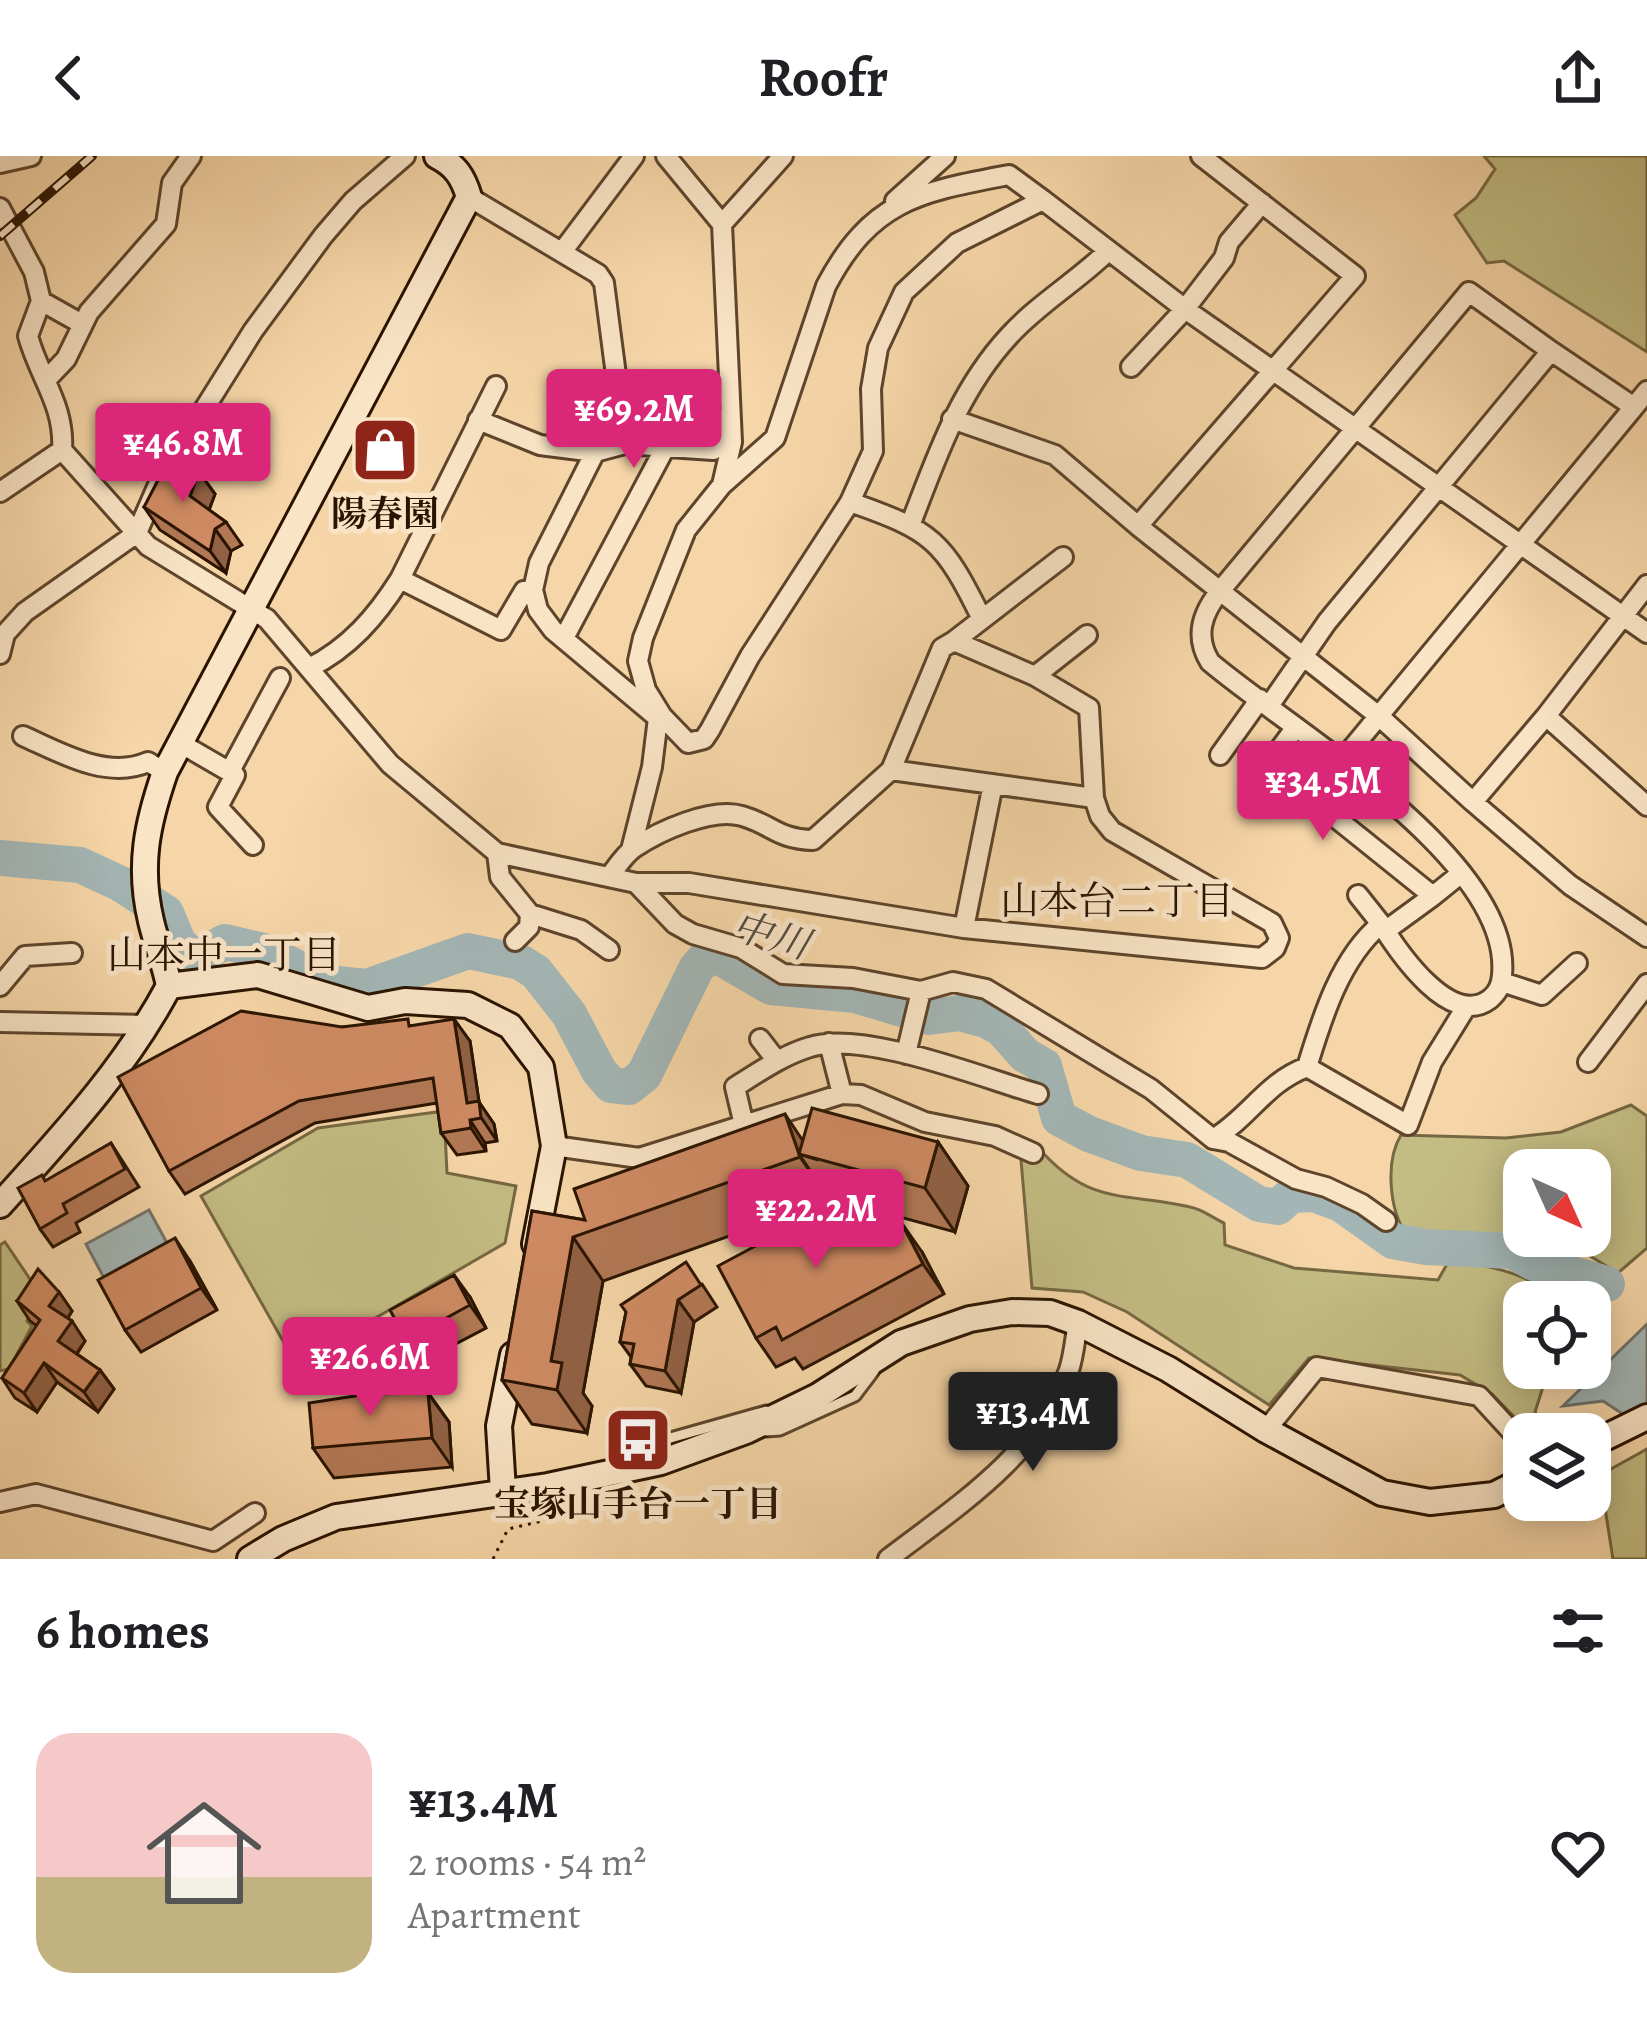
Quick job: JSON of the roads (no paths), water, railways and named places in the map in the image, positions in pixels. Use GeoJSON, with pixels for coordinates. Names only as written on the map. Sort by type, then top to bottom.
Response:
{"type":"FeatureCollection","features":[{"type":"Feature","properties":{"kind":"street"},"geometry":{"type":"LineString","coordinates":[[0,164],[32,156]]}},
{"type":"Feature","properties":{"kind":"street"},"geometry":{"type":"LineString","coordinates":[[46,380],[66,359],[82,324],[166,224],[172,183],[191,156]]}},
{"type":"Feature","properties":{"kind":"street"},"geometry":{"type":"LineString","coordinates":[[0,654],[4,634],[13,623],[136,533],[161,478],[254,331],[338,218],[405,156]]}},
{"type":"Feature","properties":{"kind":"street"},"geometry":{"type":"LineString","coordinates":[[0,1205],[115,1076],[170,986],[145,886],[146,828],[179,743],[469,197],[464,178],[436,156]]}},
{"type":"Feature","properties":{"kind":"street"},"geometry":{"type":"LineString","coordinates":[[562,252],[634,156]]}},
{"type":"Feature","properties":{"kind":"street"},"geometry":{"type":"LineString","coordinates":[[666,156],[722,224],[732,442],[722,485]]}},
{"type":"Feature","properties":{"kind":"street"},"geometry":{"type":"LineString","coordinates":[[722,224],[782,156]]}},
{"type":"Feature","properties":{"kind":"street"},"geometry":{"type":"LineString","coordinates":[[609,878],[631,850],[660,717],[639,672],[643,638],[686,530],[722,485],[776,438],[826,286],[854,242],[945,156]]}},
{"type":"Feature","properties":{"kind":"street"},"geometry":{"type":"LineString","coordinates":[[892,206],[929,192],[1010,175],[1024,156]]}},
{"type":"Feature","properties":{"kind":"street"},"geometry":{"type":"LineString","coordinates":[[1138,526],[1355,276],[1201,156]]}},
{"type":"Feature","properties":{"kind":"street"},"geometry":{"type":"LineString","coordinates":[[1010,175],[1185,309],[1647,633]]}},
{"type":"Feature","properties":{"kind":"street"},"geometry":{"type":"LineString","coordinates":[[469,197],[598,274],[604,284],[625,444]]}},
{"type":"Feature","properties":{"kind":"street"},"geometry":{"type":"LineString","coordinates":[[595,452],[538,563],[533,590],[545,621],[564,638],[688,743],[704,739],[750,656],[850,502],[873,451],[871,389],[878,348],[904,292],[935,260],[976,231],[1043,200]]}},
{"type":"Feature","properties":{"kind":"street"},"geometry":{"type":"LineString","coordinates":[[1131,367],[1185,309],[1224,258],[1229,242],[1262,203]]}},
{"type":"Feature","properties":{"kind":"street"},"geometry":{"type":"LineString","coordinates":[[0,208],[34,272],[41,301],[28,336],[64,429],[62,450],[148,547],[267,620],[390,764],[496,853],[636,883],[689,883],[964,928],[1262,958],[1276,948],[1279,938],[1272,923],[1112,831],[1100,816],[1094,798],[1088,708],[1035,676],[954,641]]}},
{"type":"Feature","properties":{"kind":"street"},"geometry":{"type":"LineString","coordinates":[[0,251],[18,236]]}},
{"type":"Feature","properties":{"kind":"street"},"geometry":{"type":"LineString","coordinates":[[911,523],[967,390],[1008,336],[1107,252]]}},
{"type":"Feature","properties":{"kind":"street"},"geometry":{"type":"LineString","coordinates":[[1358,895],[1426,982],[1446,999],[1478,1007],[1502,982],[1497,933],[1490,916],[1410,817],[1342,759],[1210,662],[1200,631],[1208,606],[1469,292],[1634,407]]}},
{"type":"Feature","properties":{"kind":"street"},"geometry":{"type":"LineString","coordinates":[[41,301],[82,324]]}},
{"type":"Feature","properties":{"kind":"street"},"geometry":{"type":"LineString","coordinates":[[1220,754],[1303,659],[1327,622],[1551,351]]}},
{"type":"Feature","properties":{"kind":"street"},"geometry":{"type":"LineString","coordinates":[[309,668],[333,656],[357,635],[400,579],[496,386]]}},
{"type":"Feature","properties":{"kind":"street"},"geometry":{"type":"LineString","coordinates":[[1432,896],[1311,798],[1647,391]]}},
{"type":"Feature","properties":{"kind":"street"},"geometry":{"type":"LineString","coordinates":[[478,420],[540,445],[595,452],[625,444],[713,450],[730,411]]}},
{"type":"Feature","properties":{"kind":"street"},"geometry":{"type":"LineString","coordinates":[[952,419],[1055,455],[1380,717],[1570,885],[1647,937]]}},
{"type":"Feature","properties":{"kind":"street"},"geometry":{"type":"LineString","coordinates":[[564,638],[667,445]]}},
{"type":"Feature","properties":{"kind":"street"},"geometry":{"type":"LineString","coordinates":[[0,492],[62,450]]}},
{"type":"Feature","properties":{"kind":"street"},"geometry":{"type":"LineString","coordinates":[[850,502],[911,523],[954,561],[982,619]]}},
{"type":"Feature","properties":{"kind":"street"},"geometry":{"type":"LineString","coordinates":[[631,850],[684,825],[733,814],[788,840],[813,840],[891,770],[942,648],[1063,557]]}},
{"type":"Feature","properties":{"kind":"street"},"geometry":{"type":"LineString","coordinates":[[400,579],[501,630],[524,591],[533,590]]}},
{"type":"Feature","properties":{"kind":"street"},"geometry":{"type":"LineString","coordinates":[[1473,802],[1647,585]]}},
{"type":"Feature","properties":{"kind":"street"},"geometry":{"type":"LineString","coordinates":[[1035,676],[1087,635]]}},
{"type":"Feature","properties":{"kind":"street"},"geometry":{"type":"LineString","coordinates":[[230,771],[280,678]]}},
{"type":"Feature","properties":{"kind":"street"},"geometry":{"type":"LineString","coordinates":[[1546,716],[1647,806]]}},
{"type":"Feature","properties":{"kind":"street"},"geometry":{"type":"LineString","coordinates":[[1262,773],[1296,727]]}},
{"type":"Feature","properties":{"kind":"street"},"geometry":{"type":"LineString","coordinates":[[23,736],[115,770],[148,762],[165,772]]}},
{"type":"Feature","properties":{"kind":"street"},"geometry":{"type":"LineString","coordinates":[[179,743],[235,775],[218,807],[253,845]]}},
{"type":"Feature","properties":{"kind":"street"},"geometry":{"type":"LineString","coordinates":[[891,770],[1094,798]]}},
{"type":"Feature","properties":{"kind":"street"},"geometry":{"type":"LineString","coordinates":[[964,928],[993,784]]}},
{"type":"Feature","properties":{"kind":"street"},"geometry":{"type":"LineString","coordinates":[[496,853],[500,877],[530,914],[581,930],[609,950]]}},
{"type":"Feature","properties":{"kind":"street"},"geometry":{"type":"LineString","coordinates":[[1306,1067],[1317,1033],[1363,939],[1459,875]]}},
{"type":"Feature","properties":{"kind":"street"},"geometry":{"type":"LineString","coordinates":[[636,883],[675,924],[741,947],[783,974],[853,978],[921,992],[953,982],[1004,997],[1151,1089],[1213,1139],[1229,1142],[1296,1179],[1344,1195],[1386,1221]]}},
{"type":"Feature","properties":{"kind":"street"},"geometry":{"type":"LineString","coordinates":[[515,941],[529,926],[530,914]]}},
{"type":"Feature","properties":{"kind":"street"},"geometry":{"type":"LineString","coordinates":[[0,986],[25,956],[73,953]]}},
{"type":"Feature","properties":{"kind":"street"},"geometry":{"type":"LineString","coordinates":[[1502,982],[1542,994],[1577,963]]}},
{"type":"Feature","properties":{"kind":"street"},"geometry":{"type":"LineString","coordinates":[[170,986],[258,975],[368,1008],[405,1001],[468,1005],[510,1026],[542,1067],[554,1146],[532,1260]]}},
{"type":"Feature","properties":{"kind":"street"},"geometry":{"type":"LineString","coordinates":[[1588,1062],[1647,984]]}},
{"type":"Feature","properties":{"kind":"street"},"geometry":{"type":"LineString","coordinates":[[906,1054],[921,992]]}},
{"type":"Feature","properties":{"kind":"street"},"geometry":{"type":"LineString","coordinates":[[1306,1067],[1408,1125],[1432,1062],[1466,1007]]}},
{"type":"Feature","properties":{"kind":"street"},"geometry":{"type":"LineString","coordinates":[[0,1022],[148,1025]]}},
{"type":"Feature","properties":{"kind":"street"},"geometry":{"type":"LineString","coordinates":[[760,1039],[776,1061]]}},
{"type":"Feature","properties":{"kind":"street"},"geometry":{"type":"LineString","coordinates":[[744,1126],[735,1087],[776,1061],[830,1043],[906,1054],[1038,1094]]}},
{"type":"Feature","properties":{"kind":"street"},"geometry":{"type":"LineString","coordinates":[[830,1043],[842,1094]]}},
{"type":"Feature","properties":{"kind":"street"},"geometry":{"type":"LineString","coordinates":[[1213,1139],[1282,1076],[1306,1067]]}},
{"type":"Feature","properties":{"kind":"street"},"geometry":{"type":"LineString","coordinates":[[554,1146],[639,1159],[842,1094],[861,1095],[925,1122],[995,1136],[1034,1153]]}},
{"type":"Feature","properties":{"kind":"street"},"geometry":{"type":"LineString","coordinates":[[250,1559],[336,1517],[661,1462],[746,1431],[901,1343],[970,1319],[1012,1312],[1050,1313],[1078,1323],[1168,1369],[1266,1430],[1382,1493],[1430,1502],[1503,1490]]}},
{"type":"Feature","properties":{"kind":"street"},"geometry":{"type":"LineString","coordinates":[[888,1559],[972,1495],[1036,1433],[1070,1369],[1078,1323]]}},
{"type":"Feature","properties":{"kind":"street"},"geometry":{"type":"LineString","coordinates":[[503,1491],[500,1426],[519,1329]]}},
{"type":"Feature","properties":{"kind":"street"},"geometry":{"type":"LineString","coordinates":[[1266,1430],[1317,1367],[1479,1396],[1503,1422]]}},
{"type":"Feature","properties":{"kind":"street"},"geometry":{"type":"LineString","coordinates":[[1611,1435],[1647,1417]]}},
{"type":"Feature","properties":{"kind":"street"},"geometry":{"type":"LineString","coordinates":[[0,1502],[36,1494],[213,1541],[255,1513]]}},
{"type":"Feature","properties":{"kind":"lane"},"geometry":{"type":"LineString","coordinates":[[746,1431],[780,1430],[855,1396],[888,1352]]}},
{"type":"Feature","properties":{"kind":"lane"},"geometry":{"type":"LineString","coordinates":[[605,1474],[642,1446],[796,1406]]}},
{"type":"Feature","properties":{"kind":"waterway","name":"中川"},"geometry":{"type":"LineString","coordinates":[[0,858],[80,865],[166,913],[178,942],[190,954],[202,955],[225,942],[264,951],[327,983],[367,987],[468,951],[520,962],[536,972],[569,1014],[611,1085],[629,1087],[644,1075],[696,969],[707,956],[719,957],[771,987],[855,995],[929,1017],[960,1013],[1001,1028],[1025,1055],[1044,1066],[1059,1118],[1089,1134],[1141,1153],[1187,1160],[1259,1204],[1278,1207],[1291,1195],[1314,1194],[1341,1204],[1393,1241],[1512,1251],[1534,1263],[1597,1281]]}},
{"type":"Feature","properties":{"kind":"railway"},"geometry":{"type":"LineString","coordinates":[[0,236],[92,156]]}},
{"type":"Feature","properties":{"kind":"place","name":"陽春園"},"geometry":{"type":"Point","coordinates":[385,450]}},
{"type":"Feature","properties":{"kind":"place","name":"宝塚山手台一丁目"},"geometry":{"type":"Point","coordinates":[638,1440]}},
{"type":"Feature","properties":{"kind":"district","name":"山本台二丁目"},"geometry":{"type":"Point","coordinates":[1117,900]}},
{"type":"Feature","properties":{"kind":"district","name":"山本中一丁目"},"geometry":{"type":"Point","coordinates":[224,954]}}]}
